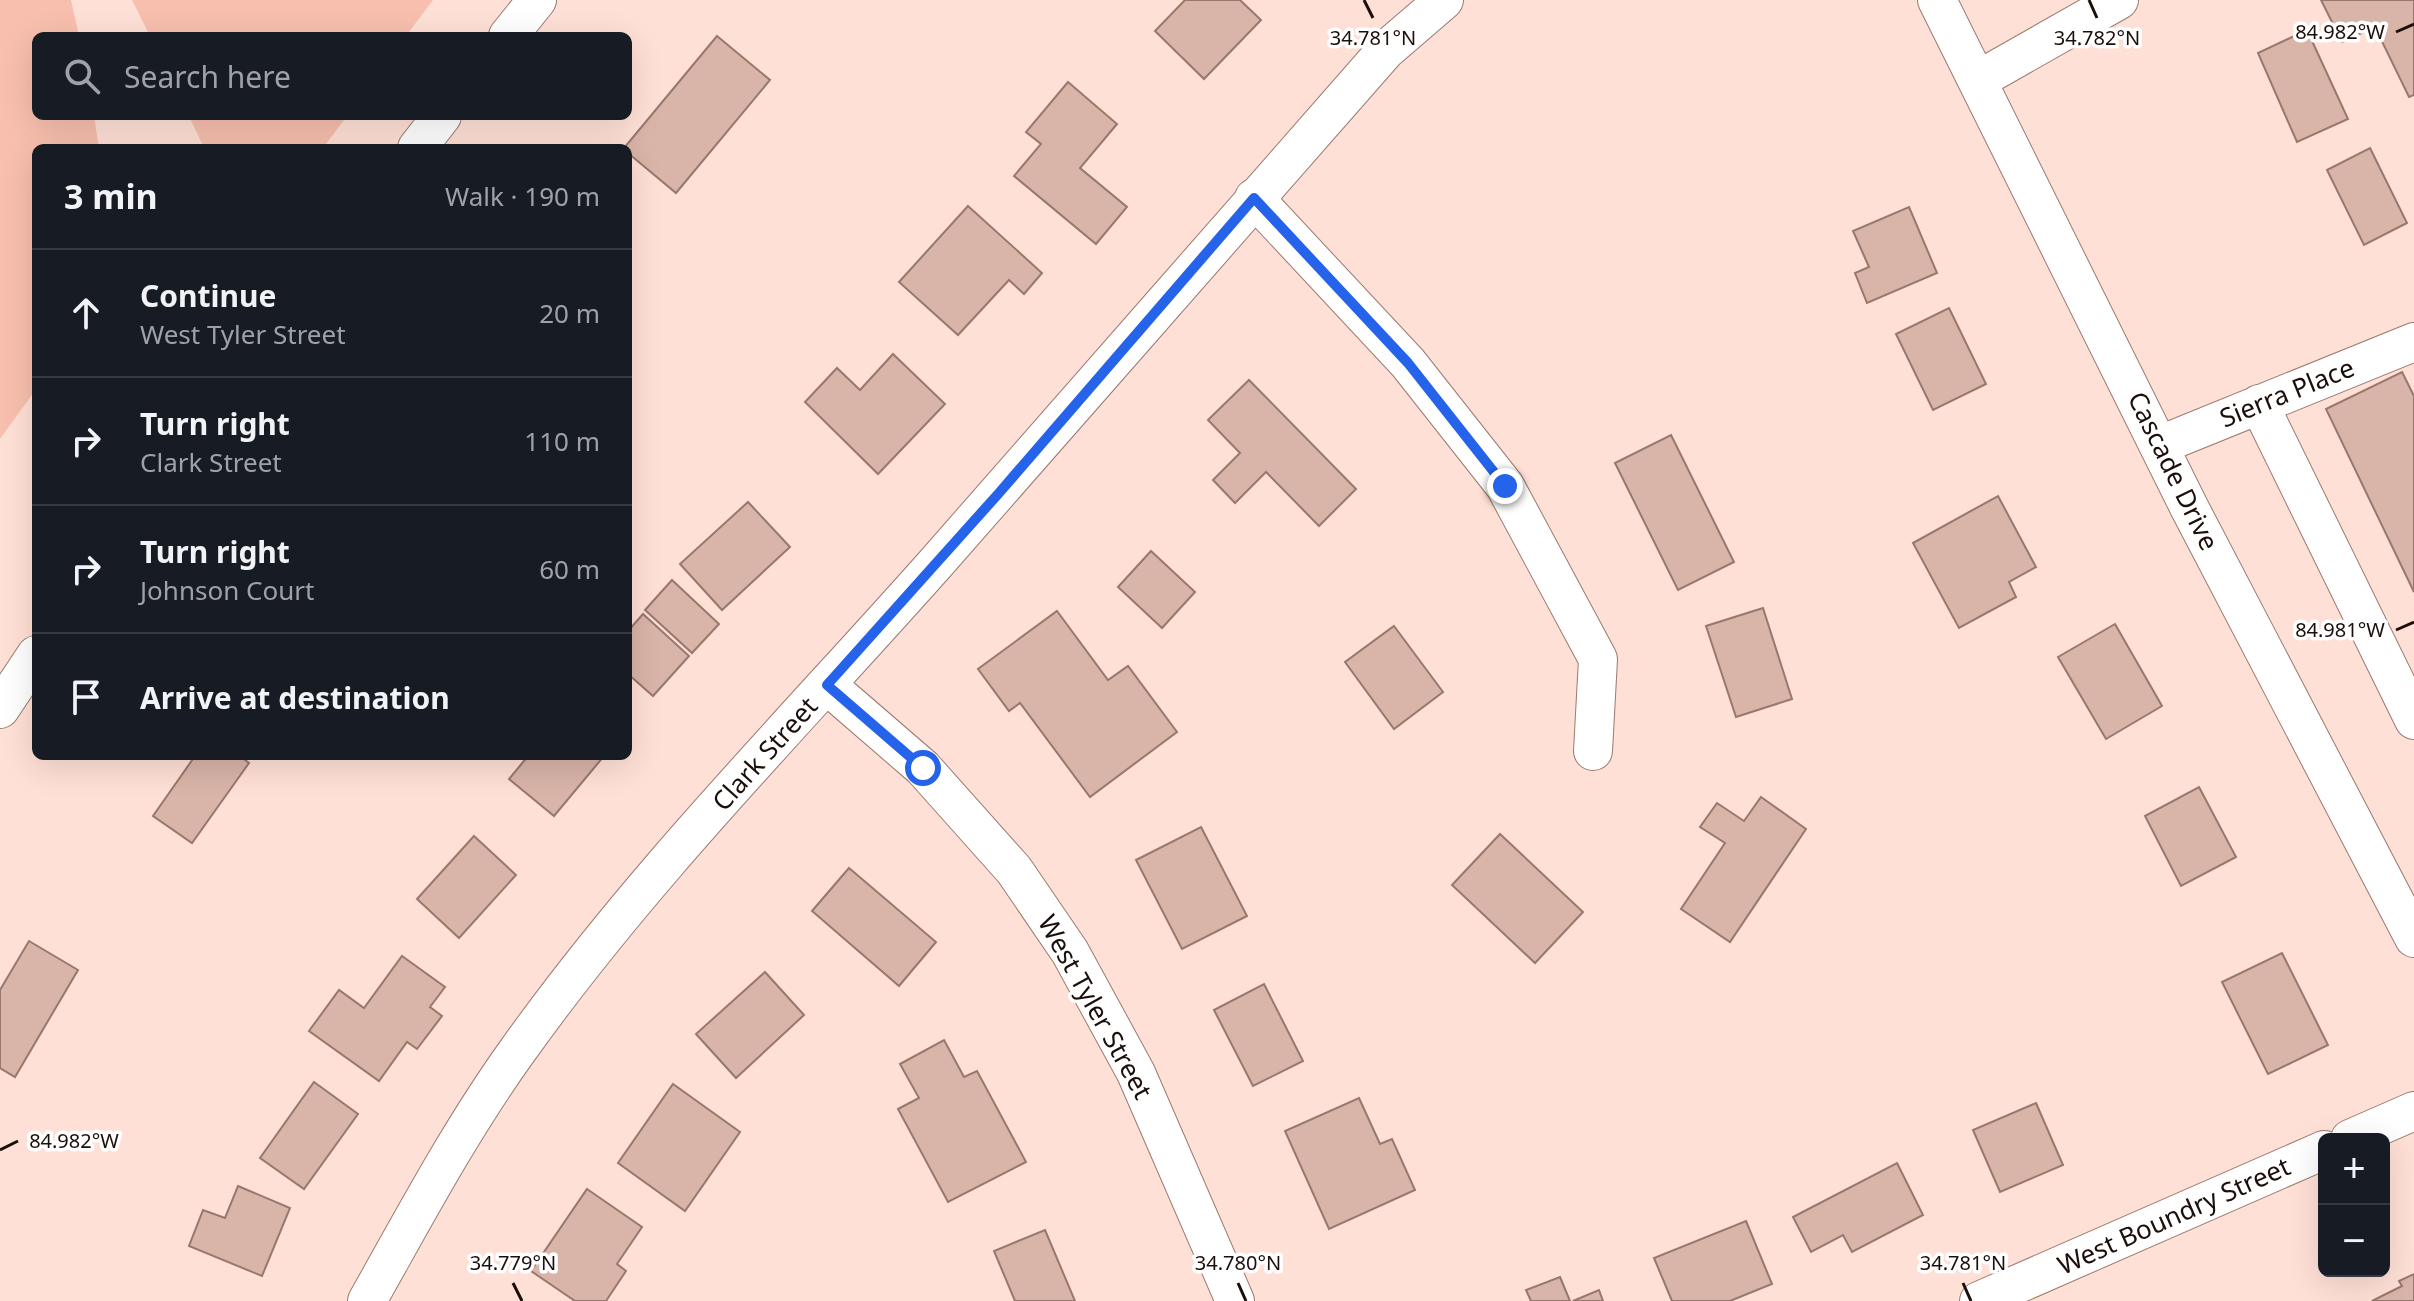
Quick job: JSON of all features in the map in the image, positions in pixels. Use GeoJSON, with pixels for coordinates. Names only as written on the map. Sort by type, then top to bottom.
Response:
{"type":"FeatureCollection","features":[{"type":"Feature","properties":{"kind":"street"},"geometry":{"type":"LineString","coordinates":[[511,32],[537,0]]}},
{"type":"Feature","properties":{"kind":"street","name":"Clark Street"},"geometry":{"type":"LineString","coordinates":[[367,1301],[432,1184],[516,1052],[660,870],[999,493],[1386,50],[1444,0]]}},
{"type":"Feature","properties":{"kind":"street","name":"Cascade Drive"},"geometry":{"type":"LineString","coordinates":[[1937,0],[2189,507],[2414,938]]}},
{"type":"Feature","properties":{"kind":"street"},"geometry":{"type":"LineString","coordinates":[[1978,80],[2119,0]]}},
{"type":"Feature","properties":{"kind":"street"},"geometry":{"type":"LineString","coordinates":[[420,144],[439,120]]}},
{"type":"Feature","properties":{"kind":"street"},"geometry":{"type":"LineString","coordinates":[[1254,198],[1408,363],[1505,486],[1598,659],[1593,751]]}},
{"type":"Feature","properties":{"kind":"street","name":"Sierra Place"},"geometry":{"type":"LineString","coordinates":[[2160,445],[2414,342]]}},
{"type":"Feature","properties":{"kind":"street"},"geometry":{"type":"LineString","coordinates":[[2259,404],[2414,720]]}},
{"type":"Feature","properties":{"kind":"street"},"geometry":{"type":"LineString","coordinates":[[0,709],[32,661]]}},
{"type":"Feature","properties":{"kind":"street","name":"West Tyler Street"},"geometry":{"type":"LineString","coordinates":[[827,685],[923,768],[1014,870],[1070,952],[1136,1073],[1235,1301]]}},
{"type":"Feature","properties":{"kind":"street"},"geometry":{"type":"LineString","coordinates":[[2364,1133],[2414,1111]]}},
{"type":"Feature","properties":{"kind":"street","name":"West Boundry Street"},"geometry":{"type":"LineString","coordinates":[[1979,1301],[2318,1153]]}},
{"type":"Feature","properties":{"kind":"shaded area"},"geometry":{"type":"Polygon","coordinates":[[[0,0],[71,0],[78,32],[32,32],[32,120],[95,120],[98,144],[32,144],[32,395],[0,439],[0,0]]]}},
{"type":"Feature","properties":{"kind":"shaded area"},"geometry":{"type":"Polygon","coordinates":[[[132,0],[433,0],[409,32],[148,32],[132,0]]]}},
{"type":"Feature","properties":{"kind":"shaded area"},"geometry":{"type":"Polygon","coordinates":[[[191,120],[344,120],[326,144],[202,144],[191,120]]]}},
{"type":"Feature","properties":{"kind":"building"},"geometry":{"type":"Polygon","coordinates":[[[1185,0],[1240,0],[1261,20],[1204,79],[1155,31],[1185,0]]]}},
{"type":"Feature","properties":{"kind":"building"},"geometry":{"type":"Polygon","coordinates":[[[2321,0],[2414,0],[2414,95],[2409,97],[2375,27],[2342,42],[2321,0]]]}},
{"type":"Feature","properties":{"kind":"building"},"geometry":{"type":"Polygon","coordinates":[[[2307,30],[2348,119],[2297,142],[2258,53],[2307,30]]]}},
{"type":"Feature","properties":{"kind":"building"},"geometry":{"type":"Polygon","coordinates":[[[717,36],[770,80],[676,193],[632,156],[632,144],[627,144],[717,36]]]}},
{"type":"Feature","properties":{"kind":"building"},"geometry":{"type":"Polygon","coordinates":[[[1068,82],[1117,124],[1080,168],[1127,207],[1096,244],[1014,176],[1041,144],[1026,132],[1068,82]]]}},
{"type":"Feature","properties":{"kind":"building"},"geometry":{"type":"Polygon","coordinates":[[[2370,148],[2407,223],[2364,245],[2327,170],[2370,148]]]}},
{"type":"Feature","properties":{"kind":"building"},"geometry":{"type":"Polygon","coordinates":[[[968,206],[1042,273],[1024,294],[1009,280],[958,335],[899,282],[968,206]]]}},
{"type":"Feature","properties":{"kind":"building"},"geometry":{"type":"Polygon","coordinates":[[[1909,207],[1937,273],[1867,303],[1855,273],[1869,267],[1853,231],[1909,207]]]}},
{"type":"Feature","properties":{"kind":"building"},"geometry":{"type":"Polygon","coordinates":[[[1949,308],[1986,384],[1933,410],[1896,334],[1949,308]]]}},
{"type":"Feature","properties":{"kind":"building"},"geometry":{"type":"Polygon","coordinates":[[[893,354],[945,404],[878,474],[805,402],[837,368],[860,390],[893,354]]]}},
{"type":"Feature","properties":{"kind":"building"},"geometry":{"type":"Polygon","coordinates":[[[2402,372],[2414,396],[2414,592],[2326,409],[2402,372]]]}},
{"type":"Feature","properties":{"kind":"building"},"geometry":{"type":"Polygon","coordinates":[[[1249,380],[1356,489],[1319,526],[1266,472],[1235,503],[1213,480],[1240,453],[1208,420],[1249,380]]]}},
{"type":"Feature","properties":{"kind":"building"},"geometry":{"type":"Polygon","coordinates":[[[1671,435],[1734,562],[1678,590],[1615,463],[1671,435]]]}},
{"type":"Feature","properties":{"kind":"building"},"geometry":{"type":"Polygon","coordinates":[[[1998,496],[2036,567],[2009,582],[2016,597],[1959,628],[1913,543],[1998,496]]]}},
{"type":"Feature","properties":{"kind":"building"},"geometry":{"type":"Polygon","coordinates":[[[748,502],[790,547],[722,610],[680,564],[748,502]]]}},
{"type":"Feature","properties":{"kind":"building"},"geometry":{"type":"Polygon","coordinates":[[[1151,551],[1195,592],[1162,628],[1118,587],[1151,551]]]}},
{"type":"Feature","properties":{"kind":"building"},"geometry":{"type":"Polygon","coordinates":[[[672,580],[719,624],[692,653],[645,610],[672,580]]]}},
{"type":"Feature","properties":{"kind":"building"},"geometry":{"type":"Polygon","coordinates":[[[1763,608],[1792,699],[1736,717],[1706,626],[1763,608]]]}},
{"type":"Feature","properties":{"kind":"building"},"geometry":{"type":"Polygon","coordinates":[[[1057,611],[1108,680],[1128,666],[1177,732],[1090,797],[1020,703],[1009,711],[978,669],[1057,611]]]}},
{"type":"Feature","properties":{"kind":"building"},"geometry":{"type":"Polygon","coordinates":[[[643,614],[689,656],[653,696],[632,678],[632,626],[643,614]]]}},
{"type":"Feature","properties":{"kind":"building"},"geometry":{"type":"Polygon","coordinates":[[[2115,624],[2162,706],[2106,739],[2058,657],[2115,624]]]}},
{"type":"Feature","properties":{"kind":"building"},"geometry":{"type":"Polygon","coordinates":[[[1394,626],[1443,692],[1394,729],[1345,662],[1394,626]]]}},
{"type":"Feature","properties":{"kind":"building"},"geometry":{"type":"Polygon","coordinates":[[[192,760],[245,760],[249,763],[192,843],[153,816],[192,760]]]}},
{"type":"Feature","properties":{"kind":"building"},"geometry":{"type":"Polygon","coordinates":[[[525,760],[601,760],[554,816],[509,779],[525,760]]]}},
{"type":"Feature","properties":{"kind":"building"},"geometry":{"type":"Polygon","coordinates":[[[2199,787],[2236,857],[2181,886],[2145,816],[2199,787]]]}},
{"type":"Feature","properties":{"kind":"building"},"geometry":{"type":"Polygon","coordinates":[[[1761,797],[1806,829],[1730,942],[1681,909],[1725,843],[1700,827],[1717,803],[1744,821],[1761,797]]]}},
{"type":"Feature","properties":{"kind":"building"},"geometry":{"type":"Polygon","coordinates":[[[1201,827],[1247,916],[1182,949],[1136,860],[1201,827]]]}},
{"type":"Feature","properties":{"kind":"building"},"geometry":{"type":"Polygon","coordinates":[[[1500,834],[1583,912],[1535,963],[1452,885],[1500,834]]]}},
{"type":"Feature","properties":{"kind":"building"},"geometry":{"type":"Polygon","coordinates":[[[474,836],[516,875],[459,938],[417,899],[474,836]]]}},
{"type":"Feature","properties":{"kind":"building"},"geometry":{"type":"Polygon","coordinates":[[[849,868],[936,942],[899,986],[812,911],[849,868]]]}},
{"type":"Feature","properties":{"kind":"building"},"geometry":{"type":"Polygon","coordinates":[[[29,941],[78,970],[15,1077],[0,1068],[0,990],[29,941]]]}},
{"type":"Feature","properties":{"kind":"building"},"geometry":{"type":"Polygon","coordinates":[[[2282,953],[2328,1045],[2268,1074],[2222,982],[2282,953]]]}},
{"type":"Feature","properties":{"kind":"building"},"geometry":{"type":"Polygon","coordinates":[[[402,956],[445,987],[430,1007],[442,1016],[417,1049],[407,1042],[379,1081],[309,1031],[339,990],[364,1008],[402,956]]]}},
{"type":"Feature","properties":{"kind":"building"},"geometry":{"type":"Polygon","coordinates":[[[765,972],[804,1015],[736,1078],[696,1034],[765,972]]]}},
{"type":"Feature","properties":{"kind":"building"},"geometry":{"type":"Polygon","coordinates":[[[1264,984],[1303,1061],[1253,1086],[1214,1010],[1264,984]]]}},
{"type":"Feature","properties":{"kind":"building"},"geometry":{"type":"Polygon","coordinates":[[[944,1040],[964,1077],[977,1071],[1026,1162],[948,1202],[898,1109],[919,1098],[900,1064],[944,1040]]]}},
{"type":"Feature","properties":{"kind":"building"},"geometry":{"type":"Polygon","coordinates":[[[314,1082],[358,1114],[304,1189],[260,1158],[314,1082]]]}},
{"type":"Feature","properties":{"kind":"building"},"geometry":{"type":"Polygon","coordinates":[[[673,1084],[740,1132],[685,1211],[618,1163],[673,1084]]]}},
{"type":"Feature","properties":{"kind":"building"},"geometry":{"type":"Polygon","coordinates":[[[1359,1098],[1380,1144],[1392,1139],[1415,1190],[1329,1229],[1285,1131],[1359,1098]]]}},
{"type":"Feature","properties":{"kind":"building"},"geometry":{"type":"Polygon","coordinates":[[[2036,1103],[2063,1165],[2000,1192],[1973,1130],[2036,1103]]]}},
{"type":"Feature","properties":{"kind":"building"},"geometry":{"type":"Polygon","coordinates":[[[1897,1163],[1923,1215],[1852,1252],[1843,1235],[1811,1252],[1793,1217],[1897,1163]]]}},
{"type":"Feature","properties":{"kind":"building"},"geometry":{"type":"Polygon","coordinates":[[[238,1186],[290,1208],[262,1276],[189,1246],[203,1210],[225,1218],[238,1186]]]}},
{"type":"Feature","properties":{"kind":"building"},"geometry":{"type":"Polygon","coordinates":[[[587,1189],[642,1227],[617,1264],[626,1271],[606,1301],[575,1301],[531,1271],[587,1189]]]}},
{"type":"Feature","properties":{"kind":"building"},"geometry":{"type":"Polygon","coordinates":[[[1746,1221],[1772,1284],[1730,1301],[1672,1301],[1654,1258],[1746,1221]]]}},
{"type":"Feature","properties":{"kind":"building"},"geometry":{"type":"Polygon","coordinates":[[[1045,1230],[1075,1301],[1015,1301],[994,1251],[1045,1230]]]}},
{"type":"Feature","properties":{"kind":"building"},"geometry":{"type":"Polygon","coordinates":[[[2414,1274],[2414,1301],[2372,1301],[2402,1286],[2399,1281],[2414,1274]]]}},
{"type":"Feature","properties":{"kind":"building"},"geometry":{"type":"Polygon","coordinates":[[[1560,1277],[1570,1301],[1531,1301],[1526,1290],[1560,1277]]]}},
{"type":"Feature","properties":{"kind":"building"},"geometry":{"type":"Polygon","coordinates":[[[1599,1290],[1603,1301],[1573,1301],[1599,1290]]]}},
{"type":"Feature","properties":{"kind":"route"},"geometry":{"type":"LineString","coordinates":[[923,768],[827,685],[999,493],[1254,198],[1408,363],[1505,486]]}}]}
